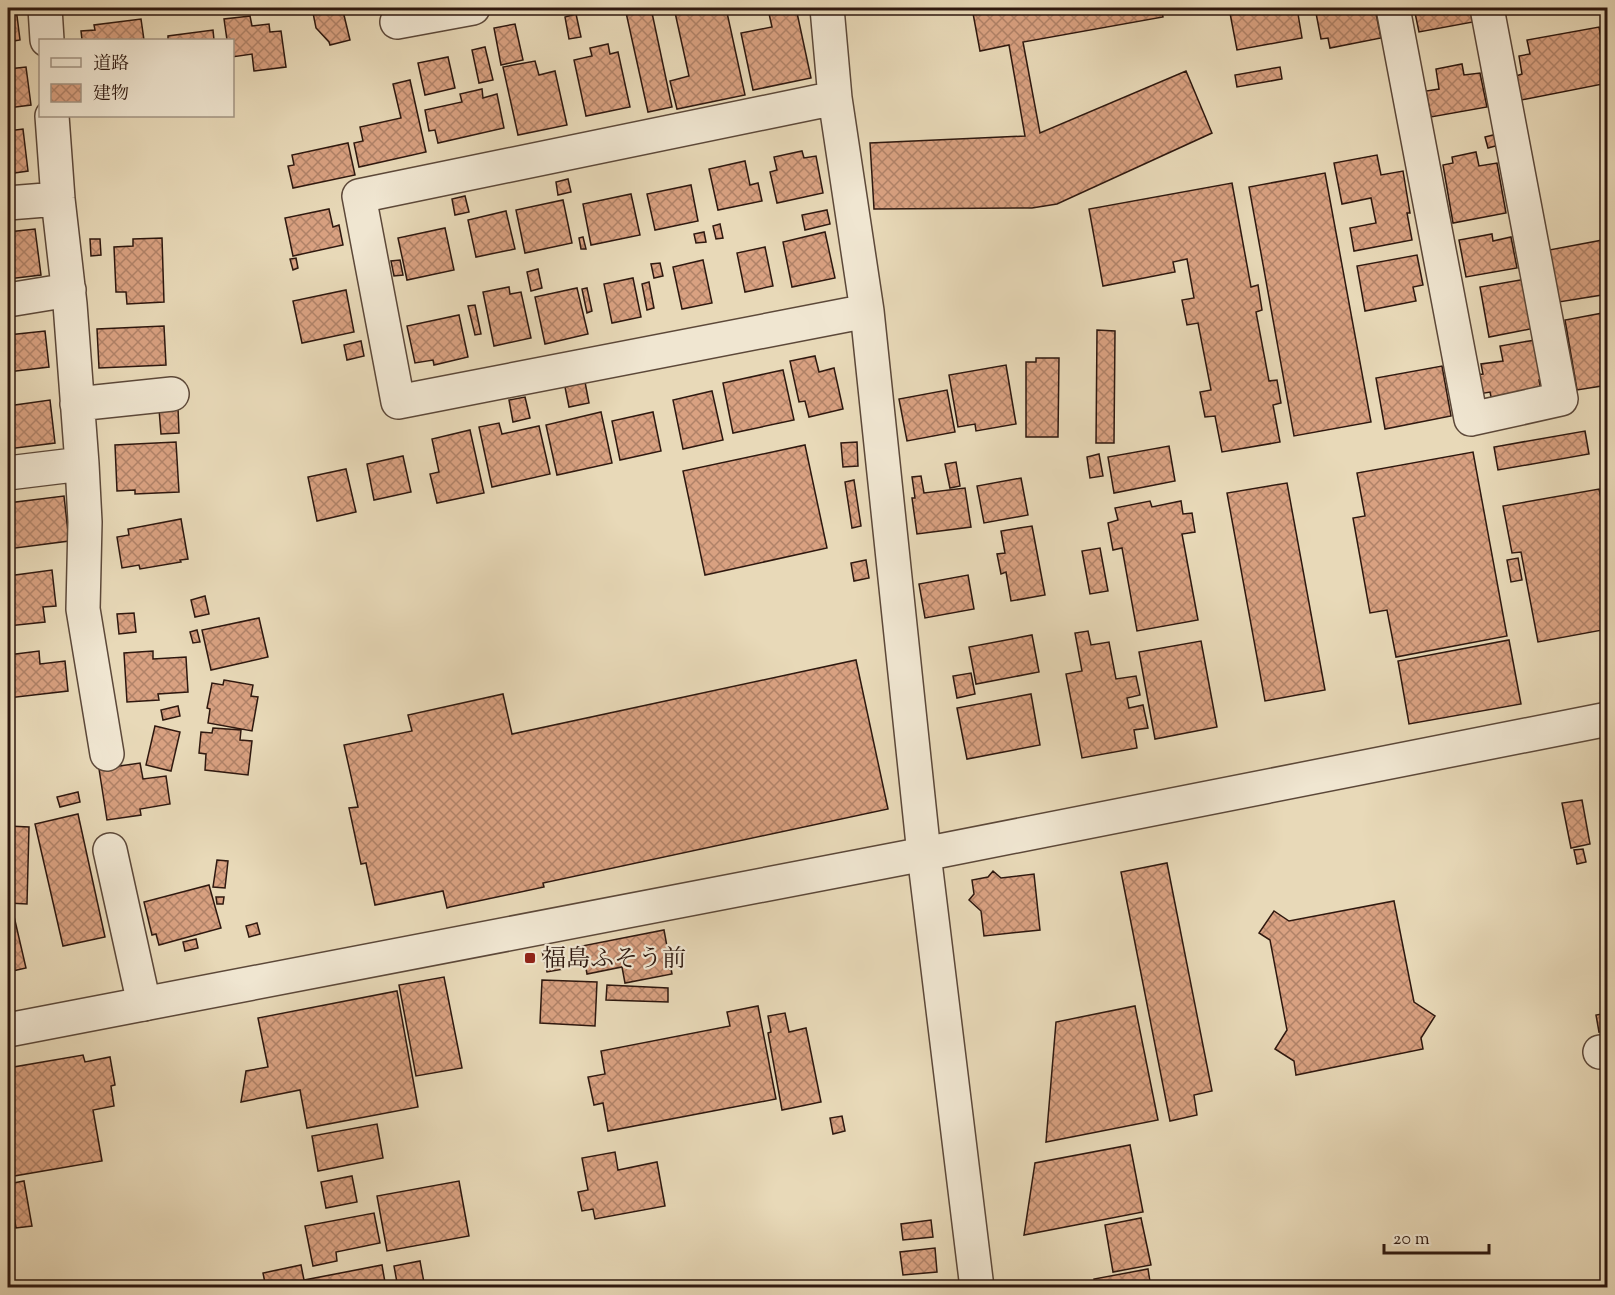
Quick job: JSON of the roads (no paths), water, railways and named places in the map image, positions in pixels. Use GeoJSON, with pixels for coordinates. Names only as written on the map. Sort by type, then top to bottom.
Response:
{"type":"FeatureCollection","features":[{"type":"Feature","properties":{"kind":"street"},"geometry":{"type":"LineString","coordinates":[[45,8],[47,39]]}},
{"type":"Feature","properties":{"kind":"street"},"geometry":{"type":"LineString","coordinates":[[397,22],[473,8]]}},
{"type":"Feature","properties":{"kind":"street"},"geometry":{"type":"LineString","coordinates":[[827,8],[835,98],[867,311],[924,854],[976,1287]]}},
{"type":"Feature","properties":{"kind":"street"},"geometry":{"type":"LineString","coordinates":[[1393,8],[1471,418],[1561,399],[1487,8]]}},
{"type":"Feature","properties":{"kind":"street"},"geometry":{"type":"LineString","coordinates":[[835,98],[359,196],[398,402],[867,311]]}},
{"type":"Feature","properties":{"kind":"street"},"geometry":{"type":"LineString","coordinates":[[52,117],[58,199],[69,290],[82,464],[85,522],[83,609],[107,754]]}},
{"type":"Feature","properties":{"kind":"street"},"geometry":{"type":"LineString","coordinates":[[8,203],[58,199]]}},
{"type":"Feature","properties":{"kind":"street"},"geometry":{"type":"LineString","coordinates":[[8,300],[69,290]]}},
{"type":"Feature","properties":{"kind":"street"},"geometry":{"type":"LineString","coordinates":[[77,404],[172,394]]}},
{"type":"Feature","properties":{"kind":"street"},"geometry":{"type":"LineString","coordinates":[[8,472],[82,464]]}},
{"type":"Feature","properties":{"kind":"street"},"geometry":{"type":"LineString","coordinates":[[8,1030],[924,854],[1608,719]]}},
{"type":"Feature","properties":{"kind":"street"},"geometry":{"type":"LineString","coordinates":[[111,850],[144,1004]]}},
{"type":"Feature","properties":{"kind":"place","name":"福島ふそう前"},"geometry":{"type":"Point","coordinates":[530,958]}}]}
